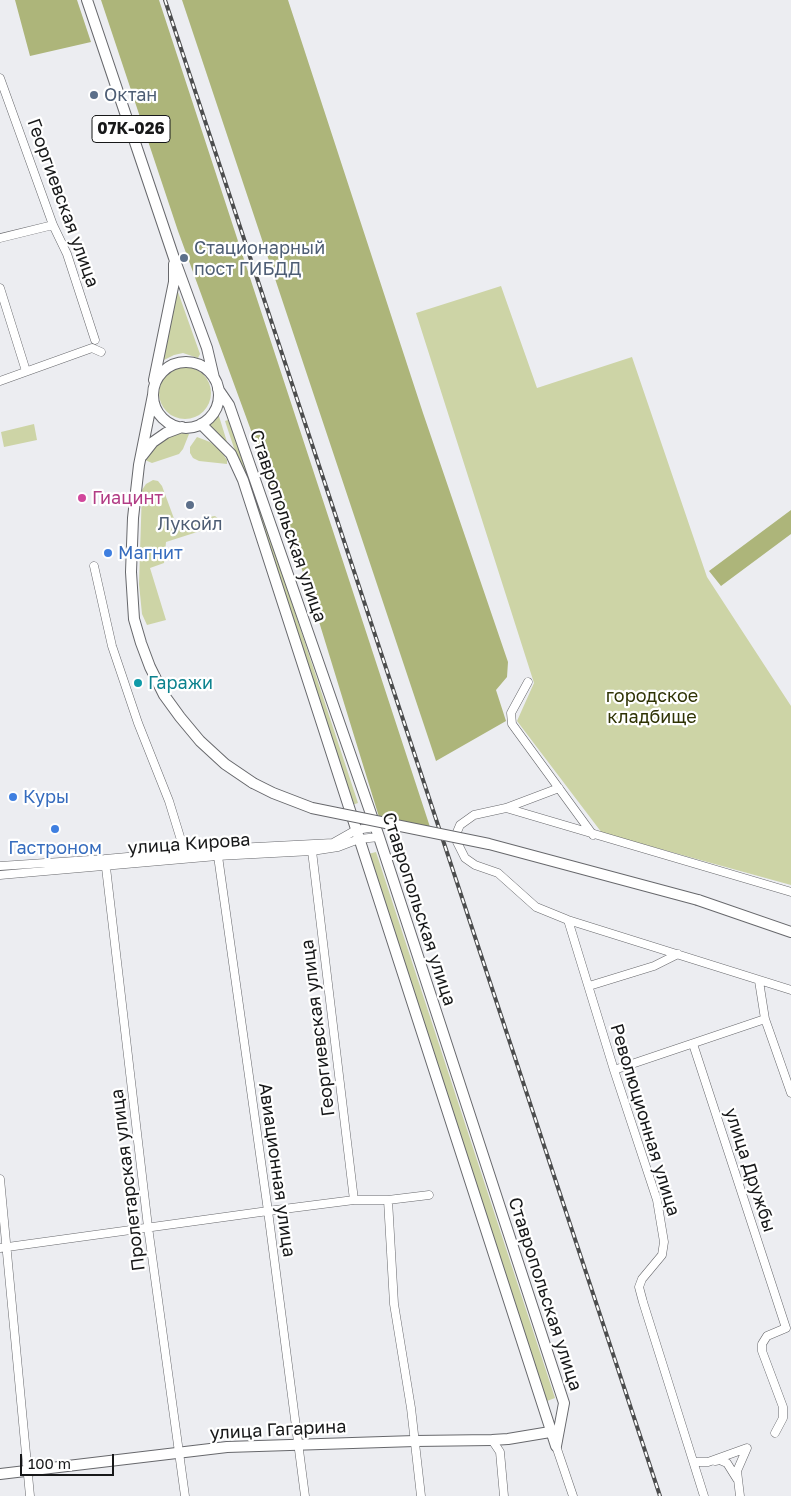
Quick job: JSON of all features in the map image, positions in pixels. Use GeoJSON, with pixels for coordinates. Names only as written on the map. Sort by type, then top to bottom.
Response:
{"type":"FeatureCollection","features":[{"type":"Feature","properties":{"kind":"main road","name":"07К-026"},"geometry":{"type":"LineString","coordinates":[[88,0],[174,258],[207,348],[214,378]]}},
{"type":"Feature","properties":{"kind":"main road","name":"07К-026"},"geometry":{"type":"LineString","coordinates":[[153,390],[154,375],[174,282],[174,258]]}},
{"type":"Feature","properties":{"kind":"main road"},"geometry":{"type":"LineString","coordinates":[[153,390],[154,404],[158,413],[173,425],[190,427],[201,424],[208,419],[217,405],[218,389],[214,378],[202,366],[194,363],[177,363],[162,371],[153,390],[141,457],[133,518],[131,572],[134,619],[150,667],[164,694],[180,717],[200,741],[225,764],[253,783],[312,808],[489,844],[698,900],[791,932]]}},
{"type":"Feature","properties":{"kind":"main road","name":"Ставропольская улица"},"geometry":{"type":"LineString","coordinates":[[218,389],[229,406],[377,832],[564,1403],[555,1431]]}},
{"type":"Feature","properties":{"kind":"main road","name":"Ставропольская улица"},"geometry":{"type":"LineString","coordinates":[[201,424],[231,454],[243,480],[555,1431],[556,1446]]}},
{"type":"Feature","properties":{"kind":"main road"},"geometry":{"type":"LineString","coordinates":[[141,457],[153,442],[166,433],[182,427]]}},
{"type":"Feature","properties":{"kind":"main road","name":"улица Гагарина"},"geometry":{"type":"LineString","coordinates":[[0,1474],[227,1447],[492,1440],[555,1431]]}},
{"type":"Feature","properties":{"kind":"street","name":"Георгиевская улица"},"geometry":{"type":"LineString","coordinates":[[0,78],[54,225],[67,254],[95,340]]}},
{"type":"Feature","properties":{"kind":"street"},"geometry":{"type":"LineString","coordinates":[[0,238],[54,225]]}},
{"type":"Feature","properties":{"kind":"street"},"geometry":{"type":"LineString","coordinates":[[0,288],[26,371]]}},
{"type":"Feature","properties":{"kind":"street"},"geometry":{"type":"LineString","coordinates":[[0,381],[92,348],[101,352]]}},
{"type":"Feature","properties":{"kind":"street"},"geometry":{"type":"LineString","coordinates":[[94,566],[112,646],[138,722],[169,801],[185,852]]}},
{"type":"Feature","properties":{"kind":"street"},"geometry":{"type":"LineString","coordinates":[[528,682],[511,713],[512,724],[593,835]]}},
{"type":"Feature","properties":{"kind":"street"},"geometry":{"type":"LineString","coordinates":[[559,788],[506,808],[474,815],[460,825],[457,832],[457,842],[465,858],[475,865],[498,873],[536,906],[568,920],[791,990]]}},
{"type":"Feature","properties":{"kind":"street"},"geometry":{"type":"LineString","coordinates":[[506,808],[791,892]]}},
{"type":"Feature","properties":{"kind":"street","name":"улица Кирова"},"geometry":{"type":"LineString","coordinates":[[0,866],[105,863],[333,843],[358,834],[377,832]]}},
{"type":"Feature","properties":{"kind":"street","name":"улица Кирова"},"geometry":{"type":"LineString","coordinates":[[0,875],[185,852],[312,851],[338,847],[358,834]]}},
{"type":"Feature","properties":{"kind":"street","name":"Георгиевская улица"},"geometry":{"type":"LineString","coordinates":[[312,851],[354,1200]]}},
{"type":"Feature","properties":{"kind":"street","name":"Авиационная улица"},"geometry":{"type":"LineString","coordinates":[[217,853],[268,1211],[305,1496]]}},
{"type":"Feature","properties":{"kind":"street","name":"Пролетарская улица"},"geometry":{"type":"LineString","coordinates":[[105,863],[148,1227],[185,1496]]}},
{"type":"Feature","properties":{"kind":"street","name":"Революционная улица"},"geometry":{"type":"LineString","coordinates":[[568,920],[614,1070],[657,1200],[664,1242],[662,1255],[642,1279],[641,1294],[704,1496]]}},
{"type":"Feature","properties":{"kind":"street"},"geometry":{"type":"LineString","coordinates":[[589,986],[654,966],[678,954]]}},
{"type":"Feature","properties":{"kind":"street"},"geometry":{"type":"LineString","coordinates":[[759,981],[765,1019],[791,1093]]}},
{"type":"Feature","properties":{"kind":"street"},"geometry":{"type":"LineString","coordinates":[[614,1070],[765,1019]]}},
{"type":"Feature","properties":{"kind":"street","name":"улица Дружбы"},"geometry":{"type":"LineString","coordinates":[[694,1044],[789,1327],[767,1336],[762,1344],[762,1351],[787,1416],[775,1433]]}},
{"type":"Feature","properties":{"kind":"street"},"geometry":{"type":"LineString","coordinates":[[0,1179],[4,1247],[30,1496]]}},
{"type":"Feature","properties":{"kind":"street"},"geometry":{"type":"LineString","coordinates":[[4,1247],[354,1200],[388,1200],[429,1195]]}},
{"type":"Feature","properties":{"kind":"street"},"geometry":{"type":"LineString","coordinates":[[388,1200],[394,1304],[412,1408],[421,1496]]}},
{"type":"Feature","properties":{"kind":"street"},"geometry":{"type":"LineString","coordinates":[[500,1452],[508,1439]]}},
{"type":"Feature","properties":{"kind":"street"},"geometry":{"type":"LineString","coordinates":[[492,1440],[500,1452],[504,1496]]}},
{"type":"Feature","properties":{"kind":"street","name":"Ставропольская улица"},"geometry":{"type":"LineString","coordinates":[[556,1446],[573,1496]]}},
{"type":"Feature","properties":{"kind":"street"},"geometry":{"type":"LineString","coordinates":[[708,1462],[747,1448],[737,1471],[740,1496]]}},
{"type":"Feature","properties":{"kind":"street"},"geometry":{"type":"LineString","coordinates":[[694,1462],[720,1460],[727,1462],[738,1481]]}},
{"type":"Feature","properties":{"kind":"green space"},"geometry":{"type":"Polygon","coordinates":[[[15,0],[77,0],[91,42],[30,56],[15,0]]]}},
{"type":"Feature","properties":{"kind":"green space"},"geometry":{"type":"Polygon","coordinates":[[[101,0],[159,0],[430,827],[379,817],[309,589],[178,231],[101,0]]]}},
{"type":"Feature","properties":{"kind":"green space"},"geometry":{"type":"Polygon","coordinates":[[[182,0],[288,0],[423,413],[508,662],[507,677],[496,690],[506,721],[436,761],[182,0]]]}},
{"type":"Feature","properties":{"kind":"green space","name":"городское кладбище"},"geometry":{"type":"Polygon","coordinates":[[[501,286],[537,388],[632,357],[707,577],[791,706],[791,885],[602,833],[517,721],[534,683],[416,313],[501,286]]]}},
{"type":"Feature","properties":{"kind":"green space"},"geometry":{"type":"Polygon","coordinates":[[[174,292],[178,292],[200,354],[198,358],[183,353],[164,360],[161,358],[174,292]]]}},
{"type":"Feature","properties":{"kind":"green space"},"geometry":{"type":"Polygon","coordinates":[[[185,367],[199,371],[207,379],[211,393],[207,407],[199,415],[185,419],[171,415],[163,407],[159,393],[163,379],[171,371],[185,367]]]}},
{"type":"Feature","properties":{"kind":"green space"},"geometry":{"type":"Polygon","coordinates":[[[218,413],[227,442],[205,427],[218,413]]]}},
{"type":"Feature","properties":{"kind":"green space"},"geometry":{"type":"Polygon","coordinates":[[[231,419],[358,803],[352,805],[225,421],[231,419]]]}},
{"type":"Feature","properties":{"kind":"green space"},"geometry":{"type":"Polygon","coordinates":[[[34,424],[37,440],[4,447],[1,432],[34,424]]]}},
{"type":"Feature","properties":{"kind":"green space"},"geometry":{"type":"Polygon","coordinates":[[[174,434],[189,434],[179,454],[152,463],[145,460],[157,444],[165,438],[174,434]]]}},
{"type":"Feature","properties":{"kind":"green space"},"geometry":{"type":"Polygon","coordinates":[[[197,437],[210,442],[221,451],[227,460],[227,464],[199,461],[193,458],[190,453],[190,447],[197,437]]]}},
{"type":"Feature","properties":{"kind":"green space"},"geometry":{"type":"Polygon","coordinates":[[[153,480],[158,481],[162,486],[176,524],[182,526],[215,516],[219,519],[219,525],[166,542],[164,563],[150,568],[166,620],[147,625],[142,614],[139,584],[142,490],[146,484],[153,480]]]}},
{"type":"Feature","properties":{"kind":"green space"},"geometry":{"type":"Polygon","coordinates":[[[791,510],[791,534],[721,586],[709,571],[791,510]]]}},
{"type":"Feature","properties":{"kind":"green space"},"geometry":{"type":"Polygon","coordinates":[[[376,852],[555,1398],[547,1401],[368,854],[376,852]]]}},
{"type":"Feature","properties":{"kind":"railway"},"geometry":{"type":"LineString","coordinates":[[165,0],[660,1496]]}},
{"type":"Feature","properties":{"kind":"place","name":"Октан"},"geometry":{"type":"Point","coordinates":[94,95]}},
{"type":"Feature","properties":{"kind":"place","name":"Стационарный пост ГИБДД"},"geometry":{"type":"Point","coordinates":[184,258]}},
{"type":"Feature","properties":{"kind":"place","name":"Гиацинт"},"geometry":{"type":"Point","coordinates":[82,498]}},
{"type":"Feature","properties":{"kind":"place","name":"Лукойл"},"geometry":{"type":"Point","coordinates":[190,505]}},
{"type":"Feature","properties":{"kind":"place","name":"Магнит"},"geometry":{"type":"Point","coordinates":[108,553]}},
{"type":"Feature","properties":{"kind":"place","name":"Гаражи"},"geometry":{"type":"Point","coordinates":[138,683]}},
{"type":"Feature","properties":{"kind":"place","name":"Куры"},"geometry":{"type":"Point","coordinates":[13,797]}},
{"type":"Feature","properties":{"kind":"place","name":"Гастроном"},"geometry":{"type":"Point","coordinates":[55,829]}}]}
